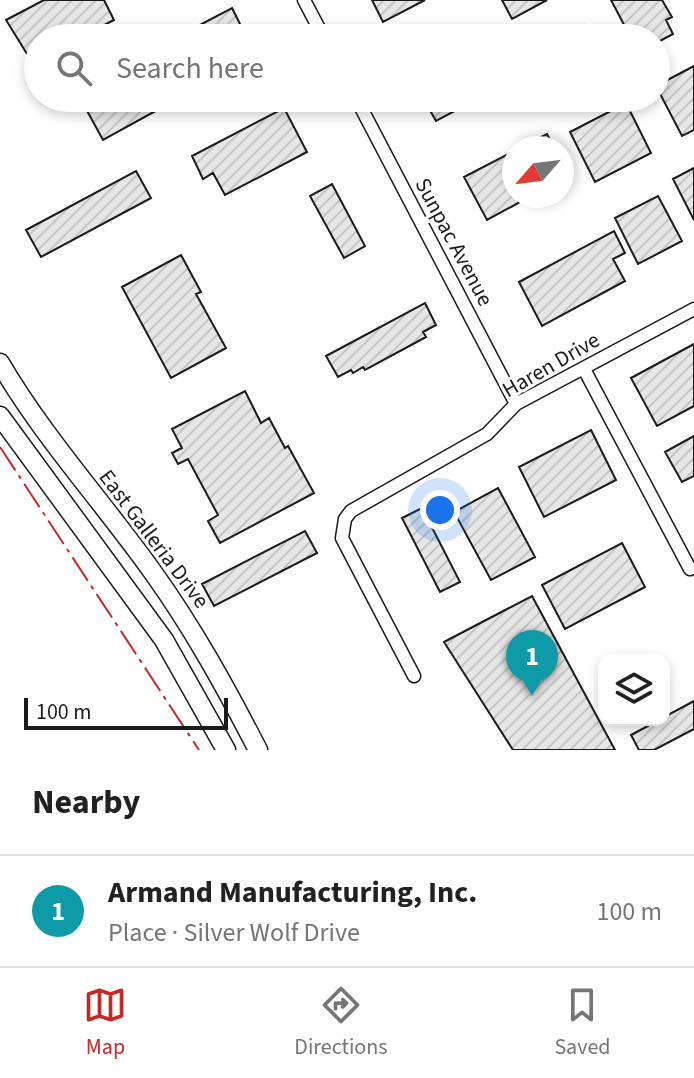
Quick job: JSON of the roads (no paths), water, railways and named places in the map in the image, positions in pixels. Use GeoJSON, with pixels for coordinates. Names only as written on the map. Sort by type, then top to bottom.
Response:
{"type":"FeatureCollection","features":[{"type":"Feature","properties":{"kind":"main road","name":"East Galleria Drive"},"geometry":{"type":"LineString","coordinates":[[0,363],[55,446],[190,626],[258,750]]}},
{"type":"Feature","properties":{"kind":"main road"},"geometry":{"type":"LineString","coordinates":[[0,416],[164,640],[226,750]]}},
{"type":"Feature","properties":{"kind":"street"},"geometry":{"type":"LineString","coordinates":[[304,0],[317,24]]}},
{"type":"Feature","properties":{"kind":"street","name":"Sunpac Avenue"},"geometry":{"type":"LineString","coordinates":[[363,112],[516,404]]}},
{"type":"Feature","properties":{"kind":"street","name":"Haren Drive"},"geometry":{"type":"LineString","coordinates":[[414,676],[342,538],[345,519],[351,511],[487,434],[516,404],[694,309]]}},
{"type":"Feature","properties":{"kind":"street"},"geometry":{"type":"LineString","coordinates":[[584,369],[690,569]]}},
{"type":"Feature","properties":{"kind":"place","name":"Armand Manufacturing, Inc."},"geometry":{"type":"Point","coordinates":[532,696]}}]}
